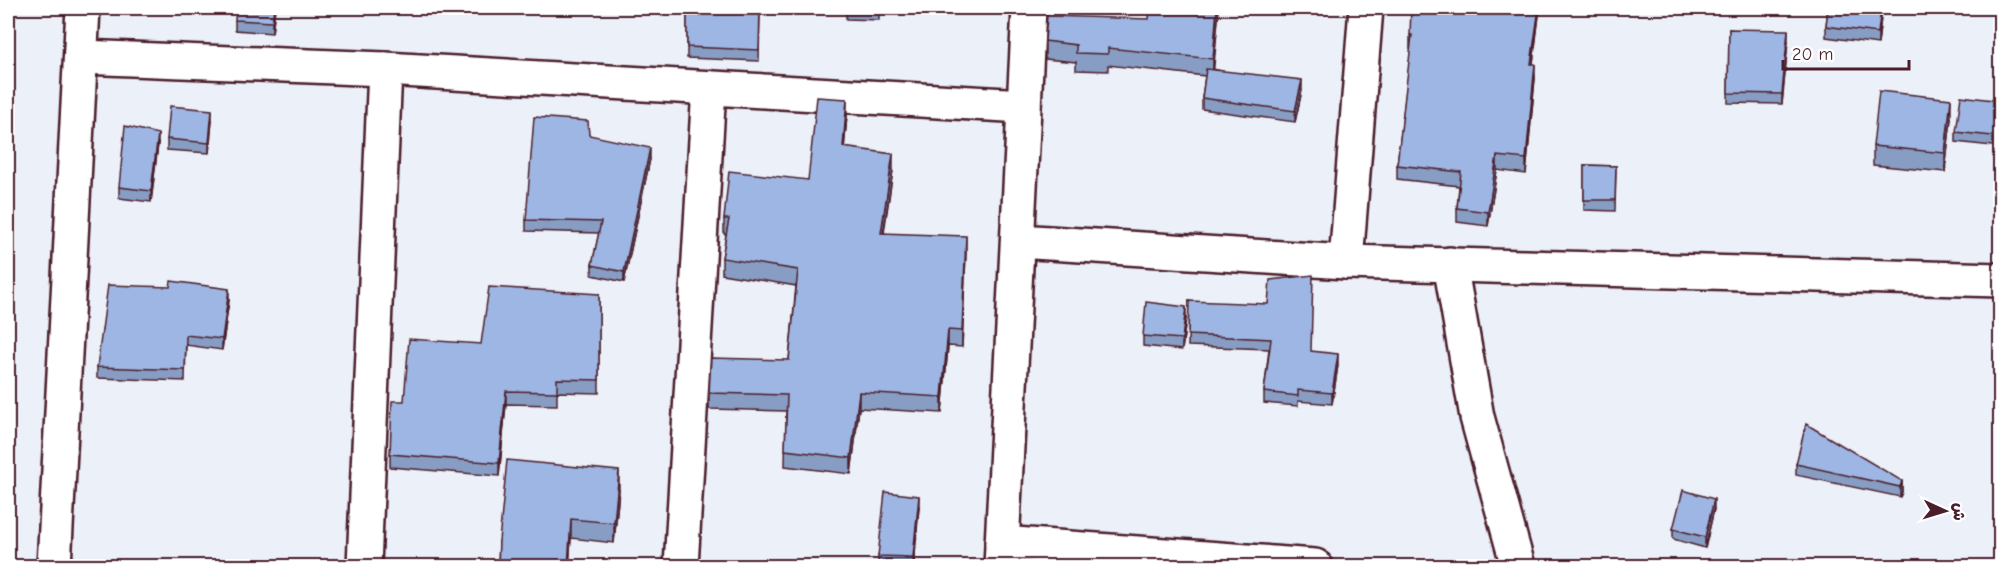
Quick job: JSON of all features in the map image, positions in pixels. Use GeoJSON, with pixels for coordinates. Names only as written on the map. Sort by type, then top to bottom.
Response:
{"type":"FeatureCollection","features":[{"type":"Feature","properties":{"kind":"street"},"geometry":{"type":"LineString","coordinates":[[54,567],[83,8]]}},
{"type":"Feature","properties":{"kind":"street"},"geometry":{"type":"LineString","coordinates":[[1029,8],[1002,555],[1315,567]]}},
{"type":"Feature","properties":{"kind":"street"},"geometry":{"type":"LineString","coordinates":[[1346,262],[1366,8]]}},
{"type":"Feature","properties":{"kind":"street"},"geometry":{"type":"LineString","coordinates":[[81,57],[385,69],[1024,106]]}},
{"type":"Feature","properties":{"kind":"street"},"geometry":{"type":"LineString","coordinates":[[364,567],[385,69]]}},
{"type":"Feature","properties":{"kind":"street"},"geometry":{"type":"LineString","coordinates":[[681,567],[709,88]]}},
{"type":"Feature","properties":{"kind":"street"},"geometry":{"type":"LineString","coordinates":[[1018,241],[1346,262],[2001,280]]}},
{"type":"Feature","properties":{"kind":"street"},"geometry":{"type":"LineString","coordinates":[[1450,264],[1477,417],[1518,567]]}},
{"type":"Feature","properties":{"kind":"building"},"geometry":{"type":"Polygon","coordinates":[[[236,8],[274,8],[272,22],[235,20],[236,8]]]}},
{"type":"Feature","properties":{"kind":"building"},"geometry":{"type":"Polygon","coordinates":[[[687,8],[760,8],[759,50],[687,47],[687,8]]]}},
{"type":"Feature","properties":{"kind":"building"},"geometry":{"type":"Polygon","coordinates":[[[1150,8],[1217,8],[1213,59],[1108,48],[1108,54],[1076,53],[1076,45],[1045,41],[1047,16],[1149,19],[1150,8]]]}},
{"type":"Feature","properties":{"kind":"building"},"geometry":{"type":"Polygon","coordinates":[[[1411,8],[1539,8],[1531,64],[1535,64],[1526,159],[1497,156],[1488,212],[1457,208],[1461,172],[1397,165],[1412,35],[1410,35],[1411,8]]]}},
{"type":"Feature","properties":{"kind":"building"},"geometry":{"type":"Polygon","coordinates":[[[1828,8],[1881,8],[1878,33],[1826,26],[1828,8]]]}},
{"type":"Feature","properties":{"kind":"building"},"geometry":{"type":"Polygon","coordinates":[[[1729,29],[1788,30],[1782,94],[1728,93],[1729,29]]]}},
{"type":"Feature","properties":{"kind":"building"},"geometry":{"type":"Polygon","coordinates":[[[1206,69],[1302,80],[1295,111],[1202,98],[1206,69]]]}},
{"type":"Feature","properties":{"kind":"building"},"geometry":{"type":"Polygon","coordinates":[[[1879,91],[1951,99],[1945,153],[1873,146],[1879,91]]]}},
{"type":"Feature","properties":{"kind":"building"},"geometry":{"type":"Polygon","coordinates":[[[1961,96],[2001,101],[2001,137],[1956,132],[1961,96]]]}},
{"type":"Feature","properties":{"kind":"building"},"geometry":{"type":"Polygon","coordinates":[[[817,97],[847,99],[843,147],[893,154],[881,233],[966,236],[962,331],[948,330],[942,397],[859,392],[851,458],[785,450],[787,395],[709,393],[711,358],[789,360],[798,270],[722,258],[729,219],[724,219],[729,171],[808,180],[817,97]]]}},
{"type":"Feature","properties":{"kind":"building"},"geometry":{"type":"Polygon","coordinates":[[[170,106],[212,110],[209,143],[167,139],[170,106]]]}},
{"type":"Feature","properties":{"kind":"building"},"geometry":{"type":"Polygon","coordinates":[[[534,117],[588,121],[589,135],[650,148],[624,272],[592,265],[601,222],[526,220],[534,117]]]}},
{"type":"Feature","properties":{"kind":"building"},"geometry":{"type":"Polygon","coordinates":[[[125,126],[158,134],[151,191],[119,187],[125,126]]]}},
{"type":"Feature","properties":{"kind":"building"},"geometry":{"type":"Polygon","coordinates":[[[1584,165],[1616,166],[1615,200],[1584,200],[1584,165]]]}},
{"type":"Feature","properties":{"kind":"building"},"geometry":{"type":"Polygon","coordinates":[[[1313,275],[1311,351],[1338,354],[1332,393],[1298,390],[1298,396],[1264,392],[1271,339],[1188,335],[1189,301],[1268,304],[1270,280],[1313,275]]]}},
{"type":"Feature","properties":{"kind":"building"},"geometry":{"type":"Polygon","coordinates":[[[171,281],[229,289],[222,339],[186,335],[185,370],[97,367],[108,285],[170,287],[171,281]]]}},
{"type":"Feature","properties":{"kind":"building"},"geometry":{"type":"Polygon","coordinates":[[[489,287],[599,294],[599,380],[557,379],[557,392],[506,391],[499,463],[390,454],[392,401],[404,401],[409,339],[481,344],[489,287]]]}},
{"type":"Feature","properties":{"kind":"building"},"geometry":{"type":"Polygon","coordinates":[[[1146,302],[1186,307],[1182,339],[1143,336],[1146,302]]]}},
{"type":"Feature","properties":{"kind":"building"},"geometry":{"type":"Polygon","coordinates":[[[1806,424],[1902,481],[1900,487],[1796,464],[1806,424]]]}},
{"type":"Feature","properties":{"kind":"building"},"geometry":{"type":"Polygon","coordinates":[[[507,460],[619,471],[614,523],[571,519],[568,567],[498,567],[507,460]]]}},
{"type":"Feature","properties":{"kind":"building"},"geometry":{"type":"Polygon","coordinates":[[[1683,490],[1714,499],[1705,537],[1673,529],[1683,490]]]}},
{"type":"Feature","properties":{"kind":"building"},"geometry":{"type":"Polygon","coordinates":[[[885,492],[919,496],[913,557],[878,556],[885,492]]]}}]}
